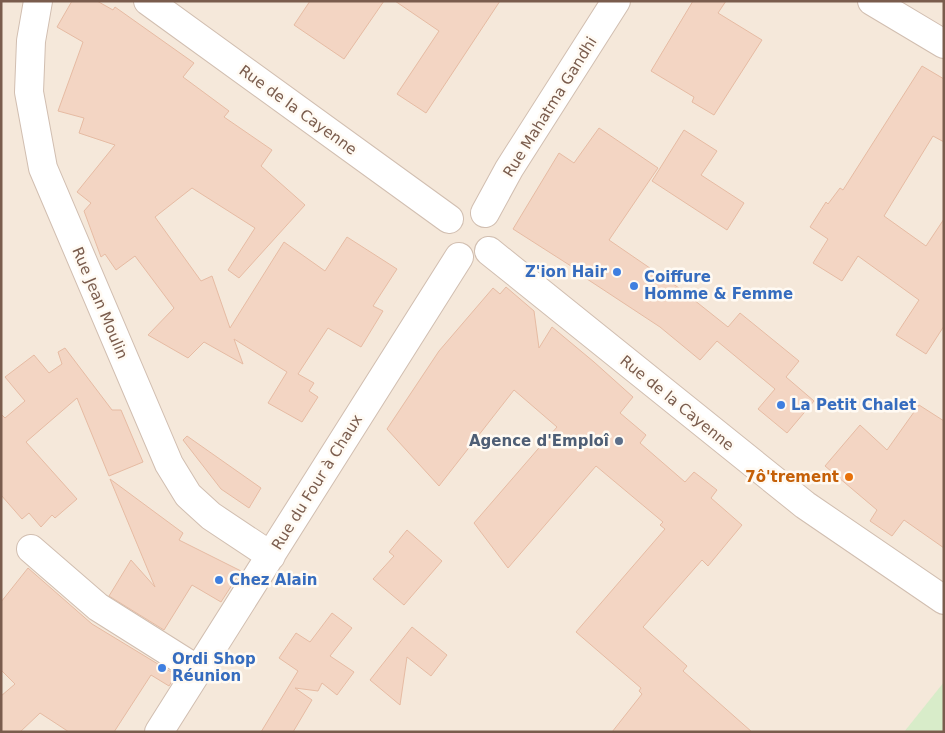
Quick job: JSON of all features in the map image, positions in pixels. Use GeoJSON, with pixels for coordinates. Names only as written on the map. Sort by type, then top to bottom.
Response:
{"type":"FeatureCollection","features":[{"type":"Feature","properties":{"kind":"street","name":"Rue Jean Moulin"},"geometry":{"type":"LineString","coordinates":[[38,1],[31,41],[29,92],[43,168],[68,231],[169,464],[188,496],[211,516],[271,556]]}},
{"type":"Feature","properties":{"kind":"street","name":"Rue de la Cayenne"},"geometry":{"type":"LineString","coordinates":[[148,1],[449,220]]}},
{"type":"Feature","properties":{"kind":"street","name":"Rue Mahatma Gandhi"},"geometry":{"type":"LineString","coordinates":[[485,213],[509,170],[616,1]]}},
{"type":"Feature","properties":{"kind":"street"},"geometry":{"type":"LineString","coordinates":[[872,1],[944,44]]}},
{"type":"Feature","properties":{"kind":"street"},"geometry":{"type":"LineString","coordinates":[[465,209],[485,213],[493,224],[495,231],[495,238],[489,251],[469,260],[459,257],[450,250],[445,239],[446,225],[453,214],[465,209]]}},
{"type":"Feature","properties":{"kind":"street","name":"Rue de la Cayenne"},"geometry":{"type":"LineString","coordinates":[[489,251],[805,505],[944,600]]}},
{"type":"Feature","properties":{"kind":"street","name":"Rue du Four à Chaux"},"geometry":{"type":"LineString","coordinates":[[159,732],[459,257]]}},
{"type":"Feature","properties":{"kind":"street"},"geometry":{"type":"LineString","coordinates":[[31,549],[98,607],[198,670]]}},
{"type":"Feature","properties":{"kind":"shaded area"},"geometry":{"type":"Polygon","coordinates":[[[1,1],[944,1],[944,732],[1,732],[1,1]]]}},
{"type":"Feature","properties":{"kind":"green space"},"geometry":{"type":"Polygon","coordinates":[[[944,682],[944,732],[904,732],[944,682]]]}},
{"type":"Feature","properties":{"kind":"building"},"geometry":{"type":"Polygon","coordinates":[[[72,1],[97,1],[113,10],[115,7],[194,63],[183,77],[229,111],[224,117],[272,150],[261,166],[305,205],[239,278],[228,270],[255,228],[192,188],[155,217],[201,281],[212,276],[230,328],[284,242],[325,271],[347,237],[397,269],[373,306],[383,311],[361,347],[328,328],[298,374],[314,383],[309,391],[318,397],[302,422],[268,403],[287,372],[234,339],[243,364],[204,342],[188,358],[148,335],[174,308],[135,256],[116,270],[105,254],[101,257],[84,211],[91,203],[77,192],[115,145],[79,133],[84,118],[58,111],[83,42],[57,27],[72,1]]]}},
{"type":"Feature","properties":{"kind":"building"},"geometry":{"type":"Polygon","coordinates":[[[310,1],[384,1],[344,59],[294,25],[310,1]]]}},
{"type":"Feature","properties":{"kind":"building"},"geometry":{"type":"Polygon","coordinates":[[[395,1],[500,1],[426,113],[397,94],[439,31],[395,1]]]}},
{"type":"Feature","properties":{"kind":"building"},"geometry":{"type":"Polygon","coordinates":[[[693,1],[726,1],[718,13],[762,40],[714,115],[692,102],[694,97],[651,71],[693,1]]]}},
{"type":"Feature","properties":{"kind":"building"},"geometry":{"type":"Polygon","coordinates":[[[922,66],[944,79],[944,142],[933,136],[884,216],[926,246],[944,219],[944,326],[926,354],[896,335],[919,300],[858,256],[842,281],[813,263],[828,239],[810,227],[826,202],[828,204],[840,188],[843,190],[922,66]]]}},
{"type":"Feature","properties":{"kind":"building"},"geometry":{"type":"Polygon","coordinates":[[[599,128],[658,168],[609,240],[679,288],[728,327],[740,313],[799,361],[786,377],[814,401],[787,433],[758,409],[775,389],[717,341],[700,360],[660,327],[584,277],[585,275],[513,229],[559,153],[574,163],[599,128]]]}},
{"type":"Feature","properties":{"kind":"building"},"geometry":{"type":"Polygon","coordinates":[[[684,130],[717,151],[701,175],[744,203],[727,230],[652,181],[684,130]]]}},
{"type":"Feature","properties":{"kind":"building"},"geometry":{"type":"Polygon","coordinates":[[[506,287],[534,311],[539,348],[552,327],[594,362],[633,397],[620,413],[646,435],[640,443],[685,482],[694,472],[717,490],[711,498],[742,525],[708,566],[702,560],[643,627],[687,666],[683,671],[752,732],[612,732],[642,694],[639,691],[641,688],[576,632],[665,529],[660,525],[663,522],[596,466],[508,568],[474,523],[557,427],[514,390],[439,486],[387,429],[439,351],[493,288],[500,294],[506,287]]]}},
{"type":"Feature","properties":{"kind":"building"},"geometry":{"type":"Polygon","coordinates":[[[65,348],[112,410],[121,410],[143,462],[109,476],[77,398],[26,442],[77,499],[55,518],[52,515],[41,527],[29,513],[22,519],[1,495],[1,414],[5,418],[25,401],[5,377],[34,355],[49,373],[62,364],[58,352],[65,348]]]}},
{"type":"Feature","properties":{"kind":"building"},"geometry":{"type":"Polygon","coordinates":[[[919,405],[944,421],[944,548],[904,520],[892,536],[870,521],[877,510],[825,466],[860,425],[887,450],[919,405]]]}},
{"type":"Feature","properties":{"kind":"building"},"geometry":{"type":"Polygon","coordinates":[[[187,436],[261,488],[249,508],[221,489],[183,440],[187,436]]]}},
{"type":"Feature","properties":{"kind":"building"},"geometry":{"type":"Polygon","coordinates":[[[110,479],[183,533],[179,540],[241,571],[221,602],[192,585],[164,630],[109,596],[131,560],[155,587],[110,479]]]}},
{"type":"Feature","properties":{"kind":"building"},"geometry":{"type":"Polygon","coordinates":[[[407,530],[442,561],[404,605],[373,579],[394,556],[389,552],[407,530]]]}},
{"type":"Feature","properties":{"kind":"building"},"geometry":{"type":"Polygon","coordinates":[[[28,568],[92,624],[176,675],[169,686],[151,675],[114,732],[69,732],[40,713],[20,732],[1,732],[1,696],[15,684],[1,670],[1,602],[28,568]]]}},
{"type":"Feature","properties":{"kind":"building"},"geometry":{"type":"Polygon","coordinates":[[[332,613],[352,628],[330,656],[354,672],[337,695],[322,683],[318,691],[295,688],[312,700],[293,732],[261,732],[298,671],[279,658],[296,633],[310,642],[332,613]]]}},
{"type":"Feature","properties":{"kind":"building"},"geometry":{"type":"Polygon","coordinates":[[[412,627],[447,655],[431,676],[407,657],[400,705],[370,680],[412,627]]]}},
{"type":"Feature","properties":{"kind":"place","name":"Z'ion Hair"},"geometry":{"type":"Point","coordinates":[617,272]}},
{"type":"Feature","properties":{"kind":"place","name":"Coiffure Homme & Femme"},"geometry":{"type":"Point","coordinates":[634,286]}},
{"type":"Feature","properties":{"kind":"place","name":"La Petit Chalet"},"geometry":{"type":"Point","coordinates":[781,405]}},
{"type":"Feature","properties":{"kind":"place","name":"Agence d'Emploî"},"geometry":{"type":"Point","coordinates":[619,441]}},
{"type":"Feature","properties":{"kind":"place","name":"7ô'trement"},"geometry":{"type":"Point","coordinates":[849,477]}},
{"type":"Feature","properties":{"kind":"place","name":"Chez Alain"},"geometry":{"type":"Point","coordinates":[219,580]}},
{"type":"Feature","properties":{"kind":"place","name":"Ordi Shop Réunion"},"geometry":{"type":"Point","coordinates":[162,668]}}]}
